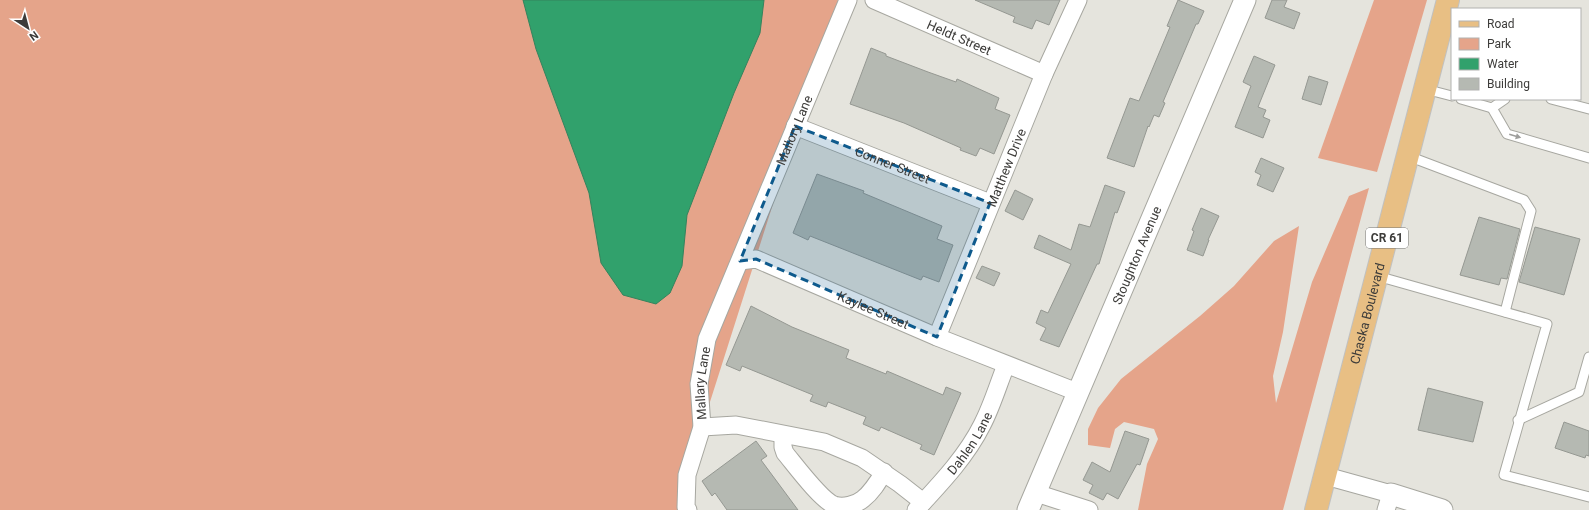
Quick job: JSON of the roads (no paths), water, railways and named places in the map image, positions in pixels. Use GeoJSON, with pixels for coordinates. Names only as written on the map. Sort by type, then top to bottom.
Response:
{"type":"FeatureCollection","features":[{"type":"Feature","properties":{"kind":"main road","name":"Chaska Boulevard"},"geometry":{"type":"LineString","coordinates":[[1316,510],[1448,0]]}},
{"type":"Feature","properties":{"kind":"street","name":"Mallory Lane"},"geometry":{"type":"LineString","coordinates":[[740,261],[848,0]]}},
{"type":"Feature","properties":{"kind":"street","name":"Heldt Street"},"geometry":{"type":"LineString","coordinates":[[874,0],[1044,74]]}},
{"type":"Feature","properties":{"kind":"street","name":"Matthew Drive"},"geometry":{"type":"LineString","coordinates":[[937,337],[990,203],[1044,74],[1078,0]]}},
{"type":"Feature","properties":{"kind":"street","name":"Stoughton Avenue"},"geometry":{"type":"LineString","coordinates":[[1032,502],[1077,392],[1245,0]]}},
{"type":"Feature","properties":{"kind":"street","name":"Conner Street"},"geometry":{"type":"LineString","coordinates":[[795,126],[990,203]]}},
{"type":"Feature","properties":{"kind":"street","name":"Kaylee Street"},"geometry":{"type":"LineString","coordinates":[[740,261],[756,260],[937,337],[1077,392]]}},
{"type":"Feature","properties":{"kind":"street","name":"Mallary Lane"},"geometry":{"type":"LineString","coordinates":[[688,510],[686,507],[687,475],[702,428],[699,384],[707,339],[740,261]]}},
{"type":"Feature","properties":{"kind":"street","name":"Dahlen Lane"},"geometry":{"type":"LineString","coordinates":[[919,506],[962,457],[981,426],[998,390],[1006,365]]}},
{"type":"Feature","properties":{"kind":"street"},"geometry":{"type":"LineString","coordinates":[[702,428],[736,424],[783,435],[824,442],[862,458],[884,472],[919,506]]}},
{"type":"Feature","properties":{"kind":"street"},"geometry":{"type":"LineString","coordinates":[[783,435],[783,447],[785,453],[823,496],[833,504],[845,506],[862,500],[872,490],[884,472]]}},
{"type":"Feature","properties":{"kind":"street"},"geometry":{"type":"LineString","coordinates":[[1326,476],[1388,502],[1442,510]]}},
{"type":"Feature","properties":{"kind":"street"},"geometry":{"type":"LineString","coordinates":[[1032,502],[1089,510]]}},
{"type":"Feature","properties":{"kind":"lane"},"geometry":{"type":"LineString","coordinates":[[1425,89],[1451,96]]}},
{"type":"Feature","properties":{"kind":"lane"},"geometry":{"type":"LineString","coordinates":[[1464,100],[1492,108],[1507,134],[1589,158]]}},
{"type":"Feature","properties":{"kind":"lane"},"geometry":{"type":"LineString","coordinates":[[1492,108],[1504,100]]}},
{"type":"Feature","properties":{"kind":"lane"},"geometry":{"type":"LineString","coordinates":[[1555,100],[1589,109]]}},
{"type":"Feature","properties":{"kind":"lane"},"geometry":{"type":"LineString","coordinates":[[1408,156],[1524,200],[1531,211],[1505,312]]}},
{"type":"Feature","properties":{"kind":"lane"},"geometry":{"type":"LineString","coordinates":[[1377,276],[1547,324],[1518,420],[1504,475],[1589,497]]}},
{"type":"Feature","properties":{"kind":"lane"},"geometry":{"type":"LineString","coordinates":[[1518,420],[1579,392],[1589,357]]}},
{"type":"Feature","properties":{"kind":"water"},"geometry":{"type":"Polygon","coordinates":[[[523,0],[764,0],[760,33],[734,93],[687,215],[682,266],[670,293],[656,304],[623,295],[601,263],[589,193],[536,49],[523,0]]]}}]}
